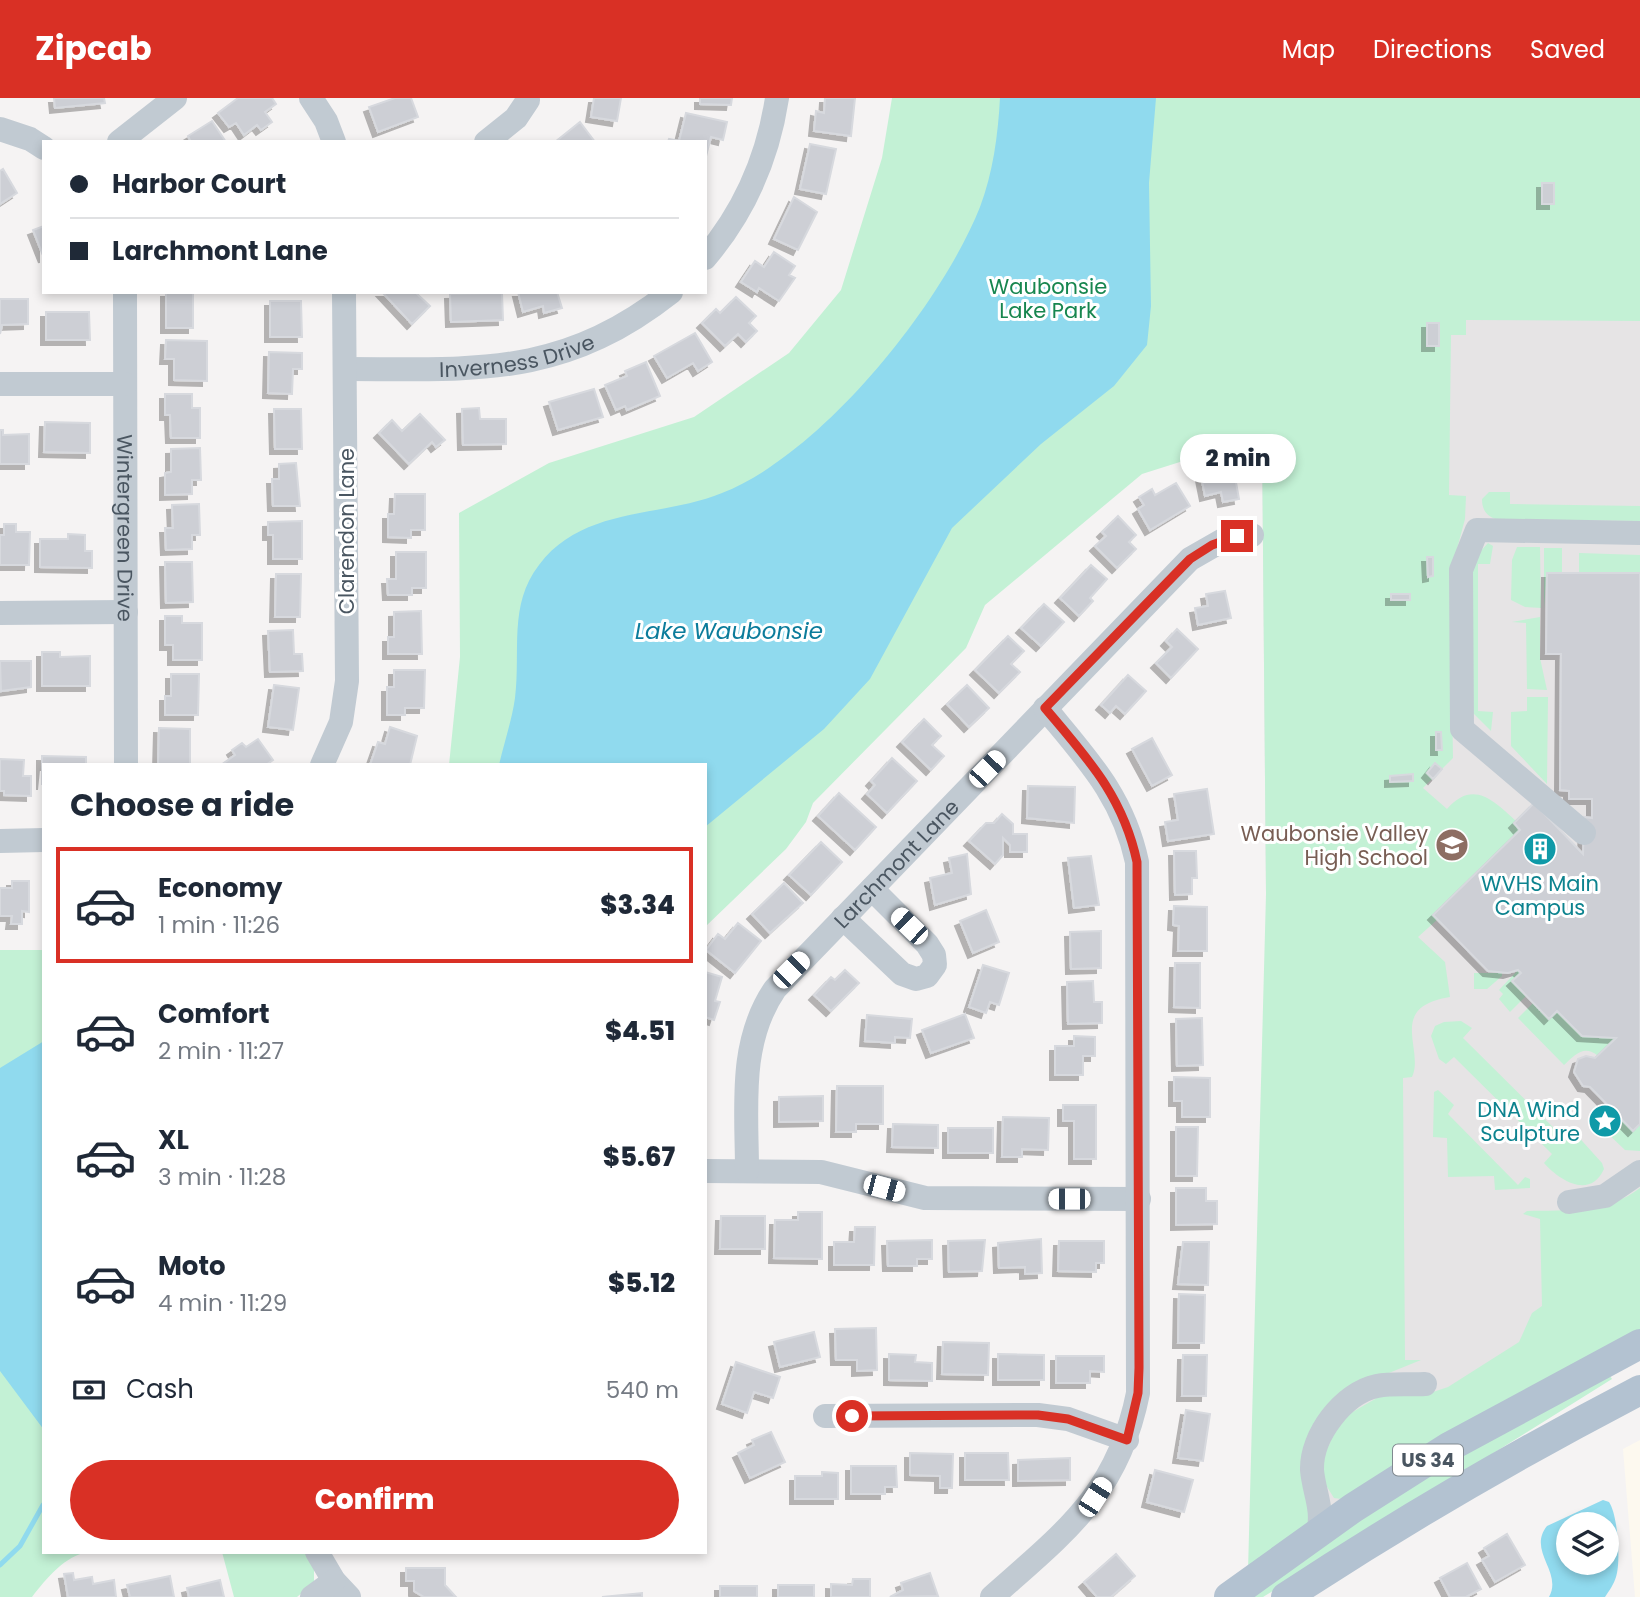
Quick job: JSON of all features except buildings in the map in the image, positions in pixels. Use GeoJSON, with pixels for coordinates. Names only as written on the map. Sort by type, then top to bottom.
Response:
{"type":"FeatureCollection","features":[{"type":"Feature","properties":{"kind":"main road","name":"US 34"},"geometry":{"type":"LineString","coordinates":[[1229,1597],[1353,1508],[1449,1447],[1640,1344]]}},
{"type":"Feature","properties":{"kind":"main road","name":"US 34"},"geometry":{"type":"LineString","coordinates":[[1286,1597],[1415,1516],[1640,1391]]}},
{"type":"Feature","properties":{"kind":"street"},"geometry":{"type":"LineString","coordinates":[[122,140],[175,98]]}},
{"type":"Feature","properties":{"kind":"street"},"geometry":{"type":"LineString","coordinates":[[311,98],[326,121],[333,140]]}},
{"type":"Feature","properties":{"kind":"street"},"geometry":{"type":"LineString","coordinates":[[707,255],[728,228],[748,193],[768,140],[777,98]]}},
{"type":"Feature","properties":{"kind":"street"},"geometry":{"type":"LineString","coordinates":[[488,140],[516,118],[532,99]]}},
{"type":"Feature","properties":{"kind":"street"},"geometry":{"type":"LineString","coordinates":[[0,130],[30,139],[42,147]]}},
{"type":"Feature","properties":{"kind":"street","name":"Wintergreen Drive"},"geometry":{"type":"LineString","coordinates":[[125,294],[127,763]]}},
{"type":"Feature","properties":{"kind":"street","name":"Clarendon Lane"},"geometry":{"type":"LineString","coordinates":[[322,763],[341,722],[346,688],[344,294]]}},
{"type":"Feature","properties":{"kind":"street","name":"Inverness Drive"},"geometry":{"type":"LineString","coordinates":[[345,369],[489,368],[547,358],[612,333],[668,294]]}},
{"type":"Feature","properties":{"kind":"street"},"geometry":{"type":"LineString","coordinates":[[0,384],[125,384]]}},
{"type":"Feature","properties":{"kind":"street"},"geometry":{"type":"LineString","coordinates":[[1584,833],[1462,729],[1461,570],[1477,530],[1640,533]]}},
{"type":"Feature","properties":{"kind":"street","name":"Larchmont Lane"},"geometry":{"type":"LineString","coordinates":[[747,1171],[748,1063],[755,1029],[775,989],[1190,559],[1225,540],[1252,535]]}},
{"type":"Feature","properties":{"kind":"street"},"geometry":{"type":"LineString","coordinates":[[0,613],[126,612]]}},
{"type":"Feature","properties":{"kind":"street"},"geometry":{"type":"LineString","coordinates":[[992,1597],[1073,1524],[1101,1486],[1127,1440],[1138,1393],[1137,862],[1126,821],[1112,792],[1045,708]]}},
{"type":"Feature","properties":{"kind":"street"},"geometry":{"type":"LineString","coordinates":[[0,841],[42,841]]}},
{"type":"Feature","properties":{"kind":"street"},"geometry":{"type":"LineString","coordinates":[[843,918],[902,974],[916,979],[931,973],[935,965],[931,949],[872,889]]}},
{"type":"Feature","properties":{"kind":"street"},"geometry":{"type":"LineString","coordinates":[[707,1171],[821,1172],[926,1198],[1139,1199]]}},
{"type":"Feature","properties":{"kind":"street"},"geometry":{"type":"LineString","coordinates":[[1569,1202],[1605,1196],[1640,1172]]}},
{"type":"Feature","properties":{"kind":"street"},"geometry":{"type":"LineString","coordinates":[[1318,1533],[1321,1513],[1312,1470],[1313,1452],[1342,1406],[1357,1394],[1377,1386],[1425,1384]]}},
{"type":"Feature","properties":{"kind":"street"},"geometry":{"type":"LineString","coordinates":[[825,1416],[1038,1415],[1068,1419],[1127,1440]]}},
{"type":"Feature","properties":{"kind":"street"},"geometry":{"type":"LineString","coordinates":[[1318,1495],[1339,1507],[1353,1508]]}},
{"type":"Feature","properties":{"kind":"street"},"geometry":{"type":"LineString","coordinates":[[312,1597],[341,1589],[318,1554]]}},
{"type":"Feature","properties":{"kind":"shaded area","name":"Waubonsie Valley High School"},"geometry":{"type":"Polygon","coordinates":[[[1640,98],[1640,1332],[1309,1526],[1266,894],[1262,435],[1640,98]]]}},
{"type":"Feature","properties":{"kind":"shaded area"},"geometry":{"type":"Polygon","coordinates":[[[1640,1440],[1640,1597],[1635,1597],[1623,1449],[1640,1440]]]}},
{"type":"Feature","properties":{"kind":"green space","name":"Waubonsie Lake Park"},"geometry":{"type":"Polygon","coordinates":[[[892,98],[1640,98],[1640,321],[1466,320],[1466,335],[1451,335],[1449,495],[1466,496],[1465,519],[1450,575],[1453,758],[1423,788],[1447,809],[1466,795],[1483,796],[1500,806],[1516,821],[1514,824],[1520,830],[1433,914],[1438,919],[1418,937],[1445,962],[1450,997],[1431,1002],[1419,1010],[1413,1020],[1415,1066],[1412,1077],[1403,1078],[1405,1360],[1421,1360],[1342,1392],[1309,1526],[1248,1571],[1266,894],[1262,436],[1142,474],[985,605],[966,648],[813,803],[806,822],[786,849],[707,925],[707,763],[449,763],[460,657],[459,513],[549,463],[694,417],[789,353],[841,290],[882,158],[892,98]]]}},
{"type":"Feature","properties":{"kind":"green space"},"geometry":{"type":"Polygon","coordinates":[[[1489,492],[1510,492],[1510,504],[1640,506],[1640,521],[1496,519],[1485,512],[1483,506],[1482,499],[1489,492]]]}},
{"type":"Feature","properties":{"kind":"green space"},"geometry":{"type":"Polygon","coordinates":[[[1488,543],[1493,546],[1490,564],[1478,564],[1478,711],[1493,712],[1491,731],[1471,711],[1470,563],[1488,543]]]}},
{"type":"Feature","properties":{"kind":"green space"},"geometry":{"type":"Polygon","coordinates":[[[1517,547],[1540,547],[1541,608],[1525,607],[1511,600],[1512,560],[1517,547]]]}},
{"type":"Feature","properties":{"kind":"green space"},"geometry":{"type":"Polygon","coordinates":[[[1544,548],[1562,548],[1562,573],[1547,573],[1544,608],[1544,548]]]}},
{"type":"Feature","properties":{"kind":"green space"},"geometry":{"type":"Polygon","coordinates":[[[1579,553],[1640,555],[1640,573],[1579,573],[1579,553]]]}},
{"type":"Feature","properties":{"kind":"green space"},"geometry":{"type":"Polygon","coordinates":[[[1540,617],[1540,658],[1547,690],[1527,689],[1526,623],[1512,622],[1540,617]]]}},
{"type":"Feature","properties":{"kind":"green space"},"geometry":{"type":"Polygon","coordinates":[[[1527,697],[1548,697],[1547,784],[1511,746],[1511,712],[1527,711],[1527,697]]]}},
{"type":"Feature","properties":{"kind":"green space"},"geometry":{"type":"Polygon","coordinates":[[[0,950],[42,950],[42,1554],[80,1554],[64,1563],[32,1597],[0,1597],[0,950]]]}},
{"type":"Feature","properties":{"kind":"green space"},"geometry":{"type":"Polygon","coordinates":[[[1518,970],[1521,973],[1512,981],[1526,996],[1510,1012],[1499,999],[1503,994],[1499,990],[1518,970]]]}},
{"type":"Feature","properties":{"kind":"green space"},"geometry":{"type":"Polygon","coordinates":[[[1474,973],[1502,973],[1502,976],[1487,989],[1474,989],[1474,973]]]}},
{"type":"Feature","properties":{"kind":"green space"},"geometry":{"type":"Polygon","coordinates":[[[1533,1003],[1549,1019],[1557,1011],[1582,1036],[1616,1038],[1598,1056],[1584,1051],[1564,1065],[1518,1018],[1533,1003]]]}},
{"type":"Feature","properties":{"kind":"green space"},"geometry":{"type":"Polygon","coordinates":[[[1461,1021],[1472,1028],[1463,1038],[1566,1140],[1574,1132],[1602,1163],[1604,1169],[1591,1184],[1574,1184],[1558,1175],[1544,1163],[1552,1154],[1454,1057],[1446,1064],[1439,1059],[1431,1036],[1435,1026],[1444,1022],[1461,1021]]]}},
{"type":"Feature","properties":{"kind":"green space"},"geometry":{"type":"Polygon","coordinates":[[[1438,1090],[1454,1105],[1448,1114],[1518,1185],[1525,1177],[1530,1179],[1530,1188],[1495,1190],[1494,1176],[1448,1177],[1447,1138],[1433,1137],[1434,1092],[1438,1090]]]}},
{"type":"Feature","properties":{"kind":"green space"},"geometry":{"type":"Polygon","coordinates":[[[1610,1107],[1640,1124],[1640,1151],[1625,1150],[1604,1130],[1609,1121],[1603,1113],[1610,1107]]]}},
{"type":"Feature","properties":{"kind":"green space"},"geometry":{"type":"Polygon","coordinates":[[[1640,1188],[1640,1332],[1341,1499],[1334,1498],[1324,1482],[1322,1466],[1333,1434],[1349,1414],[1382,1395],[1427,1394],[1448,1387],[1519,1342],[1532,1313],[1542,1306],[1540,1219],[1523,1214],[1527,1211],[1600,1206],[1628,1196],[1640,1188]]]}},
{"type":"Feature","properties":{"kind":"green space"},"geometry":{"type":"Polygon","coordinates":[[[1608,1373],[1612,1379],[1263,1597],[1247,1597],[1381,1501],[1608,1373]]]}},
{"type":"Feature","properties":{"kind":"green space"},"geometry":{"type":"Polygon","coordinates":[[[223,1554],[306,1554],[314,1568],[314,1583],[297,1597],[234,1597],[223,1554]]]}},
{"type":"Feature","properties":{"kind":"water","name":"Lake Waubonsie"},"geometry":{"type":"Polygon","coordinates":[[[1000,98],[1156,98],[1149,183],[1151,306],[1147,345],[1114,386],[1041,444],[952,528],[870,679],[824,729],[707,825],[707,763],[500,763],[515,698],[519,612],[529,580],[539,565],[557,546],[578,532],[624,516],[698,501],[722,493],[760,474],[799,446],[837,411],[874,372],[908,330],[962,246],[980,207],[992,167],[1000,98]]]}},
{"type":"Feature","properties":{"kind":"water"},"geometry":{"type":"Polygon","coordinates":[[[42,1042],[42,1427],[0,1371],[0,1068],[42,1042]]]}},
{"type":"Feature","properties":{"kind":"water"},"geometry":{"type":"Polygon","coordinates":[[[1603,1500],[1609,1502],[1613,1512],[1577,1512],[1603,1500]]]}},
{"type":"Feature","properties":{"kind":"water"},"geometry":{"type":"Polygon","coordinates":[[[1556,1522],[1556,1575],[1616,1575],[1605,1597],[1549,1597],[1552,1579],[1543,1553],[1542,1535],[1547,1526],[1556,1522]]]}},
{"type":"Feature","properties":{"kind":"waterway"},"geometry":{"type":"LineString","coordinates":[[0,1565],[20,1546],[42,1507]]}},
{"type":"Feature","properties":{"kind":"place","name":"Waubonsie Valley High School"},"geometry":{"type":"Point","coordinates":[1452,845]}},
{"type":"Feature","properties":{"kind":"place","name":"WVHS Main Campus"},"geometry":{"type":"Point","coordinates":[1540,849]}},
{"type":"Feature","properties":{"kind":"place","name":"DNA Wind Sculpture"},"geometry":{"type":"Point","coordinates":[1605,1121]}},
{"type":"Feature","properties":{"kind":"route"},"geometry":{"type":"LineString","coordinates":[[852,1416],[1054,1416],[1127,1440],[1138,1393],[1139,1368],[1140,885],[1132,840],[1118,802],[1106,782],[1045,708],[1190,559],[1212,545],[1237,536]]}}]}
